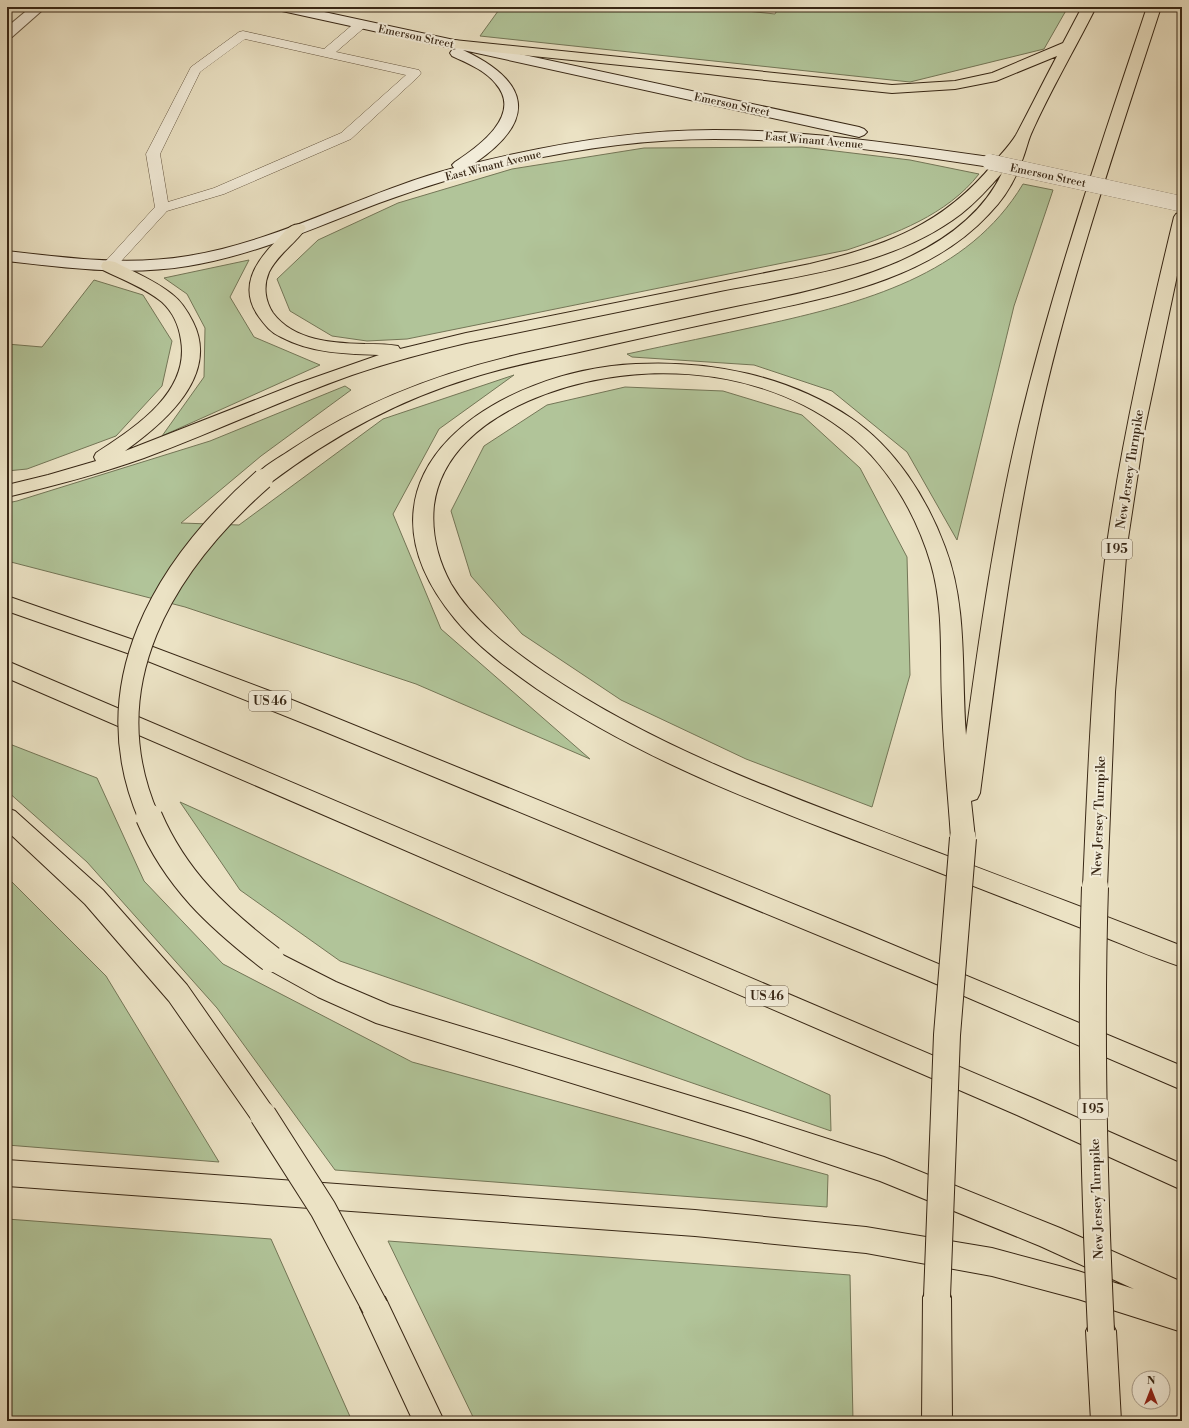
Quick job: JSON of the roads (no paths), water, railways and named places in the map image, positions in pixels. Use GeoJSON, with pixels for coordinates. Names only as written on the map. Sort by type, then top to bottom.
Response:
{"type":"FeatureCollection","features":[{"type":"Feature","properties":{"kind":"highway"},"geometry":{"type":"LineString","coordinates":[[1089,7],[1023,136],[1006,180],[994,199],[981,213],[950,240],[905,265],[878,276],[821,293],[502,364],[436,383],[381,406],[330,432],[286,461],[233,506],[200,542],[175,576],[158,606],[137,656],[132,682],[129,730],[135,781],[142,804],[152,828],[165,852],[199,898],[244,938],[271,959],[305,979],[340,997],[384,1015],[747,1125],[884,1170],[1050,1237],[1182,1296]]}},
{"type":"Feature","properties":{"kind":"highway"},"geometry":{"type":"LineString","coordinates":[[937,1421],[937,1297],[947,1035],[963,838],[1004,545],[1030,416],[1070,270],[1154,7]]}},
{"type":"Feature","properties":{"kind":"highway"},"geometry":{"type":"LineString","coordinates":[[454,44],[892,88],[932,88],[989,78],[1015,70],[1069,46]]}},
{"type":"Feature","properties":{"kind":"highway"},"geometry":{"type":"LineString","coordinates":[[7,491],[76,474],[126,458],[345,372],[413,350],[808,268],[880,249],[925,230],[961,206],[980,188],[1023,136]]}},
{"type":"Feature","properties":{"kind":"highway","name":"New Jersey Turnpike"},"geometry":{"type":"LineString","coordinates":[[1106,1421],[1093,1115],[1092,941],[1102,715],[1111,600],[1124,498],[1139,408],[1182,217]]}},
{"type":"Feature","properties":{"kind":"highway"},"geometry":{"type":"LineString","coordinates":[[298,228],[268,259],[258,279],[257,292],[259,302],[264,313],[275,325],[288,334],[304,341],[321,345],[355,349],[413,350]]}},
{"type":"Feature","properties":{"kind":"highway"},"geometry":{"type":"LineString","coordinates":[[76,474],[127,441],[154,419],[178,392],[186,378],[190,363],[192,349],[190,336],[178,311],[168,300],[156,291],[109,266]]}},
{"type":"Feature","properties":{"kind":"highway"},"geometry":{"type":"LineString","coordinates":[[963,838],[952,679],[952,632],[942,567],[927,526],[907,489],[879,452],[845,423],[807,400],[790,393],[735,376],[685,369],[634,370],[585,376],[560,382],[517,398],[482,418],[463,434],[444,456],[428,487],[424,506],[422,522],[427,555],[442,587],[454,605],[481,634],[517,665],[580,706],[686,761],[765,795],[1182,957]]}},
{"type":"Feature","properties":{"kind":"highway","name":"US 46"},"geometry":{"type":"LineString","coordinates":[[7,603],[120,642],[234,686],[802,917],[1069,1028],[1182,1078]]}},
{"type":"Feature","properties":{"kind":"highway","name":"US 46"},"geometry":{"type":"LineString","coordinates":[[7,669],[1019,1104],[1182,1177]]}},
{"type":"Feature","properties":{"kind":"highway"},"geometry":{"type":"LineString","coordinates":[[7,817],[94,898],[178,993],[263,1115],[323,1209],[375,1307],[429,1421]]}},
{"type":"Feature","properties":{"kind":"highway"},"geometry":{"type":"LineString","coordinates":[[7,1173],[695,1223],[866,1240],[992,1262],[1078,1285],[1182,1318]]}},
{"type":"Feature","properties":{"kind":"main road"},"geometry":{"type":"LineString","coordinates":[[7,34],[39,7]]}},
{"type":"Feature","properties":{"kind":"main road","name":"Emerson Street"},"geometry":{"type":"LineString","coordinates":[[282,7],[786,115],[1182,204]]}},
{"type":"Feature","properties":{"kind":"main road"},"geometry":{"type":"LineString","coordinates":[[399,190],[460,165],[482,151],[498,136],[508,118],[511,109],[509,94],[506,87],[486,68],[453,51],[414,36]]}},
{"type":"Feature","properties":{"kind":"main road","name":"East Winant Avenue"},"geometry":{"type":"LineString","coordinates":[[7,256],[109,266],[163,264],[206,258],[248,247],[399,190],[450,174],[508,160],[607,142],[689,135],[789,137],[864,144],[990,162]]}},
{"type":"Feature","properties":{"kind":"lane"},"geometry":{"type":"LineString","coordinates":[[327,53],[361,24]]}},
{"type":"Feature","properties":{"kind":"lane"},"geometry":{"type":"LineString","coordinates":[[109,266],[162,208],[220,191],[346,136],[415,73],[243,35],[195,70],[153,154],[162,208]]}}]}
